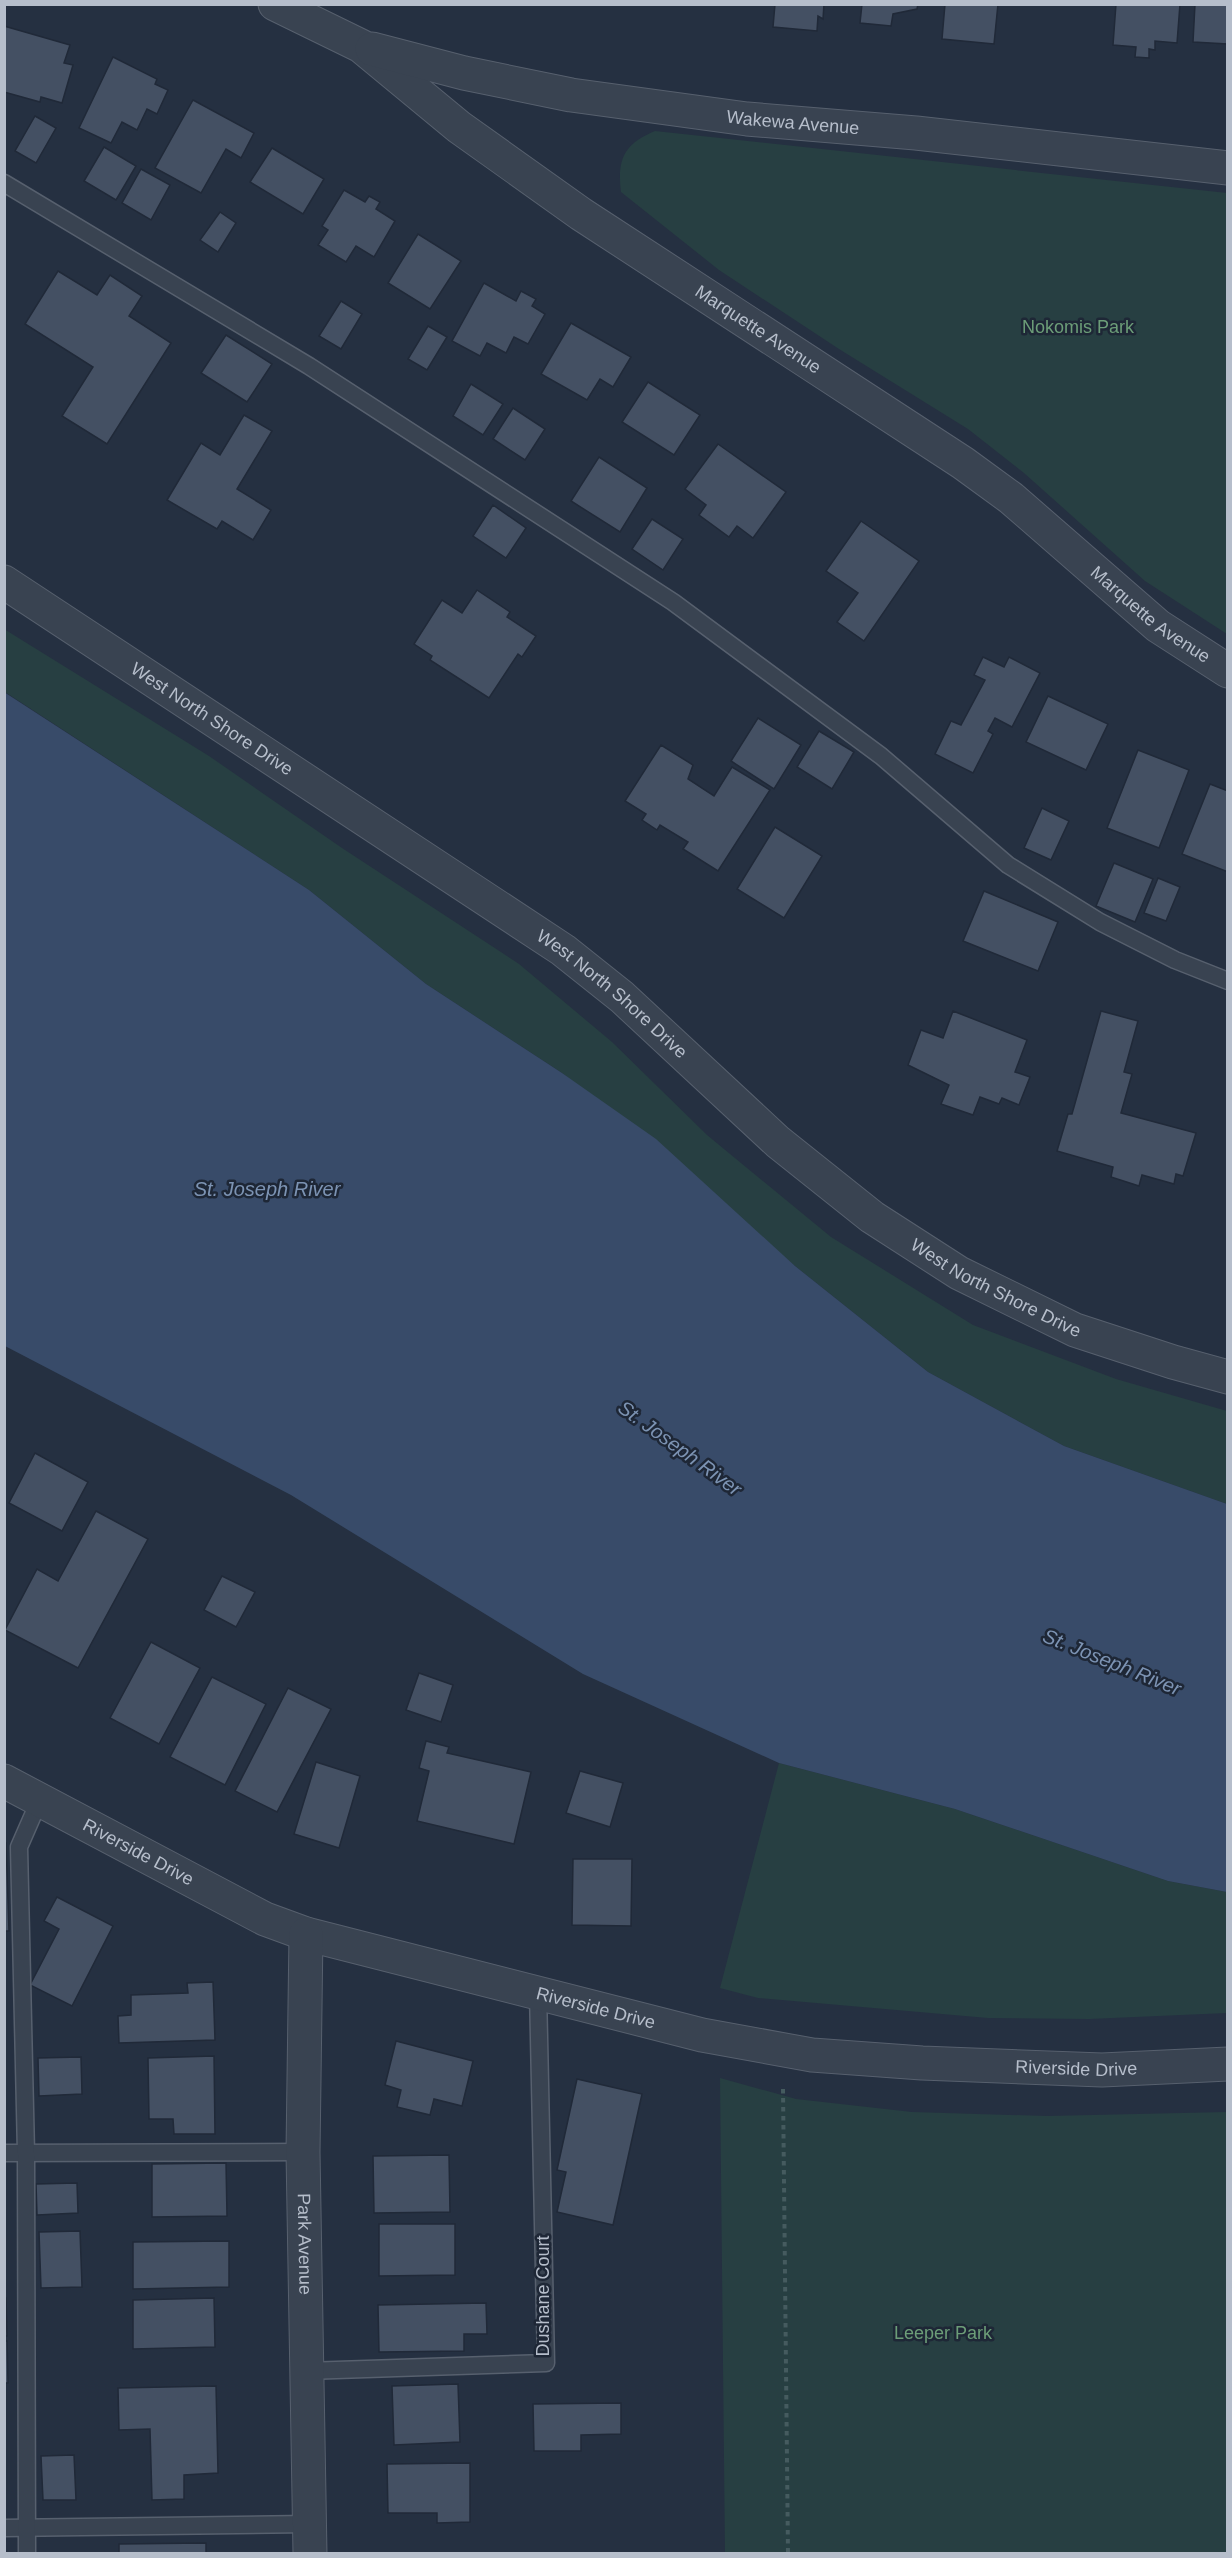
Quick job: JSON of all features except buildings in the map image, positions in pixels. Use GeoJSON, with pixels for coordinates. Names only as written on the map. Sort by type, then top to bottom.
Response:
{"type":"FeatureCollection","features":[{"type":"Feature","properties":{"kind":"street","name":"Marquette Avenue"},"geometry":{"type":"LineString","coordinates":[[275,4],[362,46],[459,127],[581,214],[973,470],[1011,498],[1158,626],[1227,671]]}},
{"type":"Feature","properties":{"kind":"street","name":"Wakewa Avenue"},"geometry":{"type":"LineString","coordinates":[[362,46],[464,73],[571,95],[747,118],[916,133],[1227,168]]}},
{"type":"Feature","properties":{"kind":"street","name":"West North Shore Drive"},"geometry":{"type":"LineString","coordinates":[[4,582],[563,950],[622,997],[778,1142],[882,1223],[959,1273],[1075,1330],[1227,1377]]}},
{"type":"Feature","properties":{"kind":"street","name":"Riverside Drive"},"geometry":{"type":"LineString","coordinates":[[4,1780],[265,1919],[306,1934],[538,1991],[702,2035],[812,2055],[922,2063],[1102,2070],[1227,2064]]}},
{"type":"Feature","properties":{"kind":"street","name":"Park Avenue"},"geometry":{"type":"LineString","coordinates":[[306,1934],[303,2152],[309,2539]]}},
{"type":"Feature","properties":{"kind":"lane"},"geometry":{"type":"LineString","coordinates":[[4,183],[309,366],[673,602],[881,756],[1008,865],[1100,922],[1175,960],[1227,981]]}},
{"type":"Feature","properties":{"kind":"lane"},"geometry":{"type":"LineString","coordinates":[[27,2553],[26,2153],[19,1846],[40,1799]]}},
{"type":"Feature","properties":{"kind":"lane","name":"Dushane Court"},"geometry":{"type":"LineString","coordinates":[[306,2371],[546,2363],[538,1991]]}},
{"type":"Feature","properties":{"kind":"lane"},"geometry":{"type":"LineString","coordinates":[[4,2153],[303,2152]]}},
{"type":"Feature","properties":{"kind":"lane"},"geometry":{"type":"LineString","coordinates":[[4,2528],[309,2539]]}},
{"type":"Feature","properties":{"kind":"path"},"geometry":{"type":"LineString","coordinates":[[783,2089],[788,2553]]}},
{"type":"Feature","properties":{"kind":"green space","name":"Nokomis Park"},"geometry":{"type":"Polygon","coordinates":[[[655,131],[1227,193],[1227,634],[1145,581],[1024,473],[968,429],[839,349],[719,270],[621,192],[620,170],[625,154],[636,141],[655,131]]]}},
{"type":"Feature","properties":{"kind":"green space"},"geometry":{"type":"Polygon","coordinates":[[[4,629],[209,756],[342,848],[519,964],[612,1042],[707,1135],[831,1237],[973,1325],[1116,1379],[1227,1411],[1227,1504],[1064,1446],[928,1372],[795,1266],[562,1073],[426,984],[309,890],[5,692],[4,629]]]}},
{"type":"Feature","properties":{"kind":"green space"},"geometry":{"type":"Polygon","coordinates":[[[779,1763],[955,1809],[1168,1881],[1227,1892],[1227,2013],[1089,2019],[988,2018],[758,1998],[720,1988],[779,1763]]]}},
{"type":"Feature","properties":{"kind":"green space","name":"Leeper Park"},"geometry":{"type":"Polygon","coordinates":[[[720,2078],[796,2099],[912,2112],[1047,2116],[1227,2112],[1227,2553],[725,2553],[720,2078]]]}},
{"type":"Feature","properties":{"kind":"water","name":"St. Joseph River"},"geometry":{"type":"Polygon","coordinates":[[[4,692],[309,890],[426,984],[562,1073],[656,1139],[795,1266],[928,1372],[1064,1446],[1227,1504],[1227,1892],[1168,1881],[955,1809],[779,1763],[583,1674],[291,1495],[5,1346],[4,692]]]}}]}
